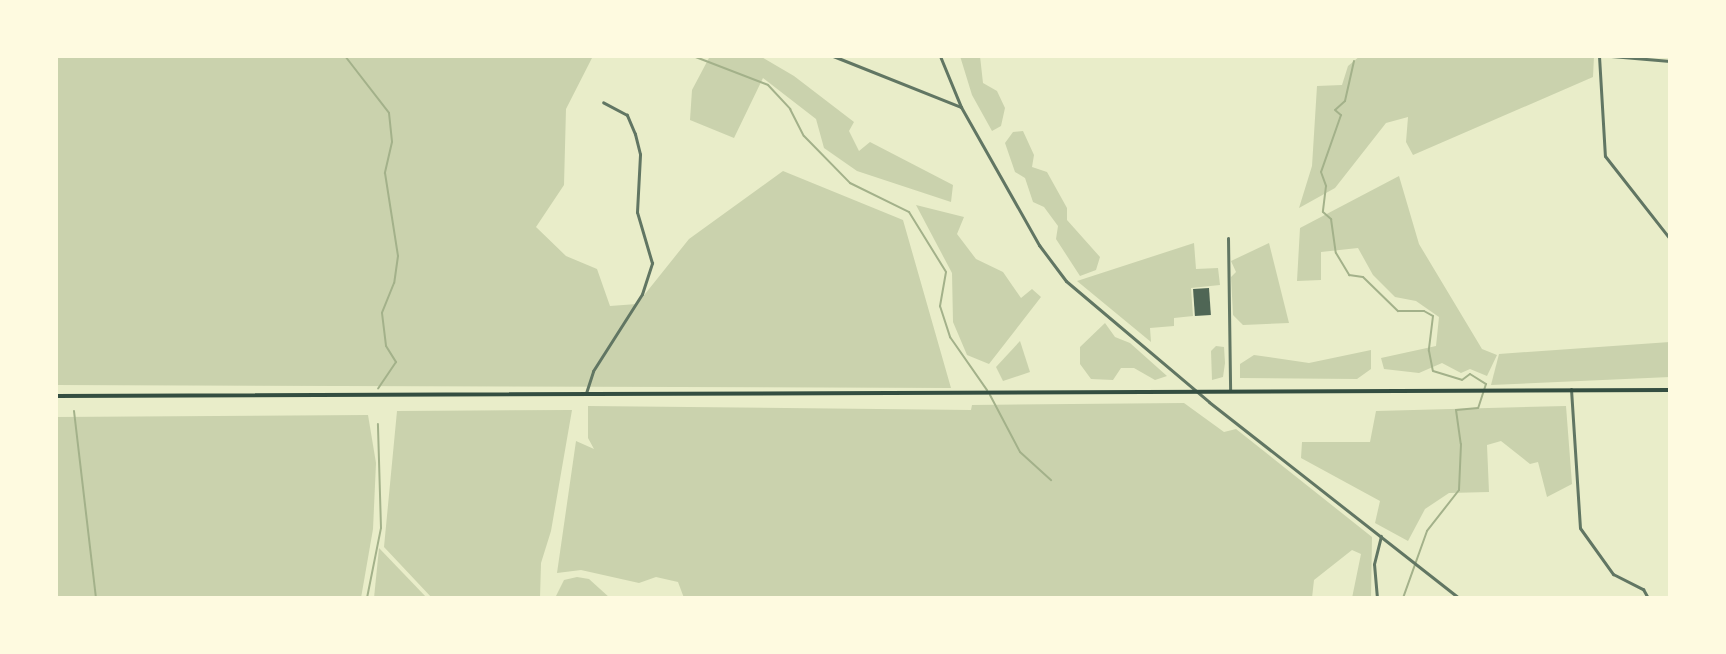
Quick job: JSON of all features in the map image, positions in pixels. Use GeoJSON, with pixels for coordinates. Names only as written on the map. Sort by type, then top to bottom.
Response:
{"type":"FeatureCollection","features":[{"type":"Feature","properties":{"kind":"main road"},"geometry":{"type":"LineString","coordinates":[[56,396],[1670,390]]}},
{"type":"Feature","properties":{"kind":"street"},"geometry":{"type":"LineString","coordinates":[[833,56],[961,107]]}},
{"type":"Feature","properties":{"kind":"street"},"geometry":{"type":"LineString","coordinates":[[940,56],[961,107],[1057,271],[1198,392],[1459,598]]}},
{"type":"Feature","properties":{"kind":"street"},"geometry":{"type":"LineString","coordinates":[[1599,56],[1605,156],[1670,239]]}},
{"type":"Feature","properties":{"kind":"street"},"geometry":{"type":"LineString","coordinates":[[1611,56],[1670,61]]}},
{"type":"Feature","properties":{"kind":"street"},"geometry":{"type":"LineString","coordinates":[[585,393],[593,371],[642,294],[652,263],[637,212],[640,154],[635,134],[627,115],[603,102]]}},
{"type":"Feature","properties":{"kind":"street"},"geometry":{"type":"LineString","coordinates":[[1228,238],[1230,392]]}},
{"type":"Feature","properties":{"kind":"street"},"geometry":{"type":"LineString","coordinates":[[1571,389],[1580,528],[1613,574],[1643,589],[1648,598]]}},
{"type":"Feature","properties":{"kind":"street"},"geometry":{"type":"LineString","coordinates":[[1377,598],[1374,564],[1381,536]]}},
{"type":"Feature","properties":{"kind":"green space"},"geometry":{"type":"Polygon","coordinates":[[[56,56],[593,56],[566,109],[564,185],[536,227],[566,256],[597,269],[610,306],[637,304],[689,239],[783,171],[903,220],[951,388],[56,385],[56,56]]]}},
{"type":"Feature","properties":{"kind":"green space"},"geometry":{"type":"Polygon","coordinates":[[[710,56],[760,56],[794,76],[854,122],[849,131],[859,151],[870,142],[953,185],[951,202],[857,171],[824,148],[816,119],[763,78],[734,138],[690,120],[692,90],[710,56]]]}},
{"type":"Feature","properties":{"kind":"green space"},"geometry":{"type":"Polygon","coordinates":[[[960,56],[980,56],[983,83],[997,91],[1005,108],[1001,126],[992,131],[972,95],[960,56]]]}},
{"type":"Feature","properties":{"kind":"green space"},"geometry":{"type":"Polygon","coordinates":[[[1360,56],[1594,56],[1593,77],[1413,155],[1406,142],[1408,117],[1386,123],[1335,188],[1299,208],[1312,166],[1317,86],[1342,85],[1348,66],[1360,56]]]}},
{"type":"Feature","properties":{"kind":"green space"},"geometry":{"type":"Polygon","coordinates":[[[1023,131],[1034,155],[1032,167],[1047,172],[1067,208],[1067,220],[1100,257],[1096,270],[1080,276],[1056,239],[1058,226],[1044,207],[1033,202],[1025,178],[1015,172],[1005,143],[1013,132],[1023,131]]]}},
{"type":"Feature","properties":{"kind":"green space"},"geometry":{"type":"Polygon","coordinates":[[[1399,176],[1419,244],[1482,349],[1497,355],[1487,376],[1470,369],[1461,373],[1442,363],[1419,373],[1384,369],[1381,358],[1436,346],[1439,317],[1416,301],[1395,297],[1373,275],[1358,248],[1321,252],[1321,280],[1297,281],[1300,228],[1399,176]]]}},
{"type":"Feature","properties":{"kind":"green space"},"geometry":{"type":"Polygon","coordinates":[[[916,205],[964,217],[957,234],[976,259],[1003,272],[1021,298],[1032,289],[1041,297],[989,364],[967,355],[953,322],[952,273],[916,205]]]}},
{"type":"Feature","properties":{"kind":"green space"},"geometry":{"type":"Polygon","coordinates":[[[1194,243],[1196,269],[1218,268],[1220,285],[1191,288],[1193,316],[1174,318],[1174,326],[1150,328],[1151,342],[1077,281],[1194,243]]]}},
{"type":"Feature","properties":{"kind":"green space"},"geometry":{"type":"Polygon","coordinates":[[[1269,243],[1289,323],[1243,325],[1233,315],[1231,277],[1236,272],[1231,261],[1269,243]]]}},
{"type":"Feature","properties":{"kind":"green space"},"geometry":{"type":"Polygon","coordinates":[[[1105,323],[1115,337],[1130,343],[1167,376],[1155,380],[1134,368],[1121,368],[1113,380],[1091,379],[1080,364],[1080,347],[1105,323]]]}},
{"type":"Feature","properties":{"kind":"green space"},"geometry":{"type":"Polygon","coordinates":[[[1020,341],[1030,372],[1003,381],[996,367],[1020,341]]]}},
{"type":"Feature","properties":{"kind":"green space"},"geometry":{"type":"Polygon","coordinates":[[[1670,342],[1670,377],[1491,385],[1499,354],[1670,342]]]}},
{"type":"Feature","properties":{"kind":"green space"},"geometry":{"type":"Polygon","coordinates":[[[1216,346],[1224,347],[1225,363],[1223,377],[1212,380],[1211,351],[1216,346]]]}},
{"type":"Feature","properties":{"kind":"green space"},"geometry":{"type":"Polygon","coordinates":[[[1371,350],[1371,369],[1357,379],[1240,378],[1240,364],[1254,355],[1309,363],[1371,350]]]}},
{"type":"Feature","properties":{"kind":"green space"},"geometry":{"type":"Polygon","coordinates":[[[1184,403],[1224,432],[1236,429],[1372,537],[1371,598],[1352,598],[1361,554],[1352,550],[1314,580],[1312,598],[684,598],[678,582],[656,577],[639,583],[581,570],[557,573],[576,441],[594,449],[588,438],[588,406],[971,410],[972,405],[1184,403]]]}},
{"type":"Feature","properties":{"kind":"green space"},"geometry":{"type":"Polygon","coordinates":[[[1566,406],[1572,484],[1547,497],[1538,462],[1530,464],[1501,441],[1487,445],[1489,492],[1449,493],[1425,509],[1408,541],[1375,523],[1380,501],[1301,458],[1302,442],[1370,442],[1376,411],[1566,406]]]}},
{"type":"Feature","properties":{"kind":"green space"},"geometry":{"type":"Polygon","coordinates":[[[572,410],[551,531],[541,563],[540,598],[432,598],[384,547],[397,411],[572,410]]]}},
{"type":"Feature","properties":{"kind":"green space"},"geometry":{"type":"Polygon","coordinates":[[[368,415],[376,463],[373,529],[361,598],[56,598],[56,417],[368,415]]]}},
{"type":"Feature","properties":{"kind":"green space"},"geometry":{"type":"Polygon","coordinates":[[[379,548],[427,598],[374,598],[379,548]]]}},
{"type":"Feature","properties":{"kind":"green space"},"geometry":{"type":"Polygon","coordinates":[[[577,577],[589,579],[610,598],[555,598],[564,580],[577,577]]]}},
{"type":"Feature","properties":{"kind":"building"},"geometry":{"type":"Polygon","coordinates":[[[1209,288],[1211,315],[1195,316],[1193,289],[1209,288]]]}},
{"type":"Feature","properties":{"kind":"waterway"},"geometry":{"type":"LineString","coordinates":[[345,56],[389,113],[392,142],[385,173],[398,256],[394,283],[382,313],[386,346],[396,362],[378,389]]}},
{"type":"Feature","properties":{"kind":"waterway"},"geometry":{"type":"LineString","coordinates":[[693,56],[768,85],[790,109],[804,136],[850,183],[909,212],[946,272],[940,306],[950,337],[987,390]]}},
{"type":"Feature","properties":{"kind":"waterway"},"geometry":{"type":"LineString","coordinates":[[1354,61],[1345,101],[1335,110],[1341,115],[1321,172],[1326,186],[1323,212],[1331,219],[1336,253],[1349,275],[1363,277],[1398,311],[1424,311],[1433,316],[1429,351],[1433,371],[1462,380],[1470,374],[1486,384],[1478,408],[1456,410],[1461,444],[1459,490],[1427,531],[1403,598]]}},
{"type":"Feature","properties":{"kind":"waterway"},"geometry":{"type":"LineString","coordinates":[[990,395],[1020,452],[1051,480]]}},
{"type":"Feature","properties":{"kind":"waterway"},"geometry":{"type":"LineString","coordinates":[[74,411],[96,598]]}},
{"type":"Feature","properties":{"kind":"waterway"},"geometry":{"type":"LineString","coordinates":[[367,598],[381,528],[378,424]]}}]}
